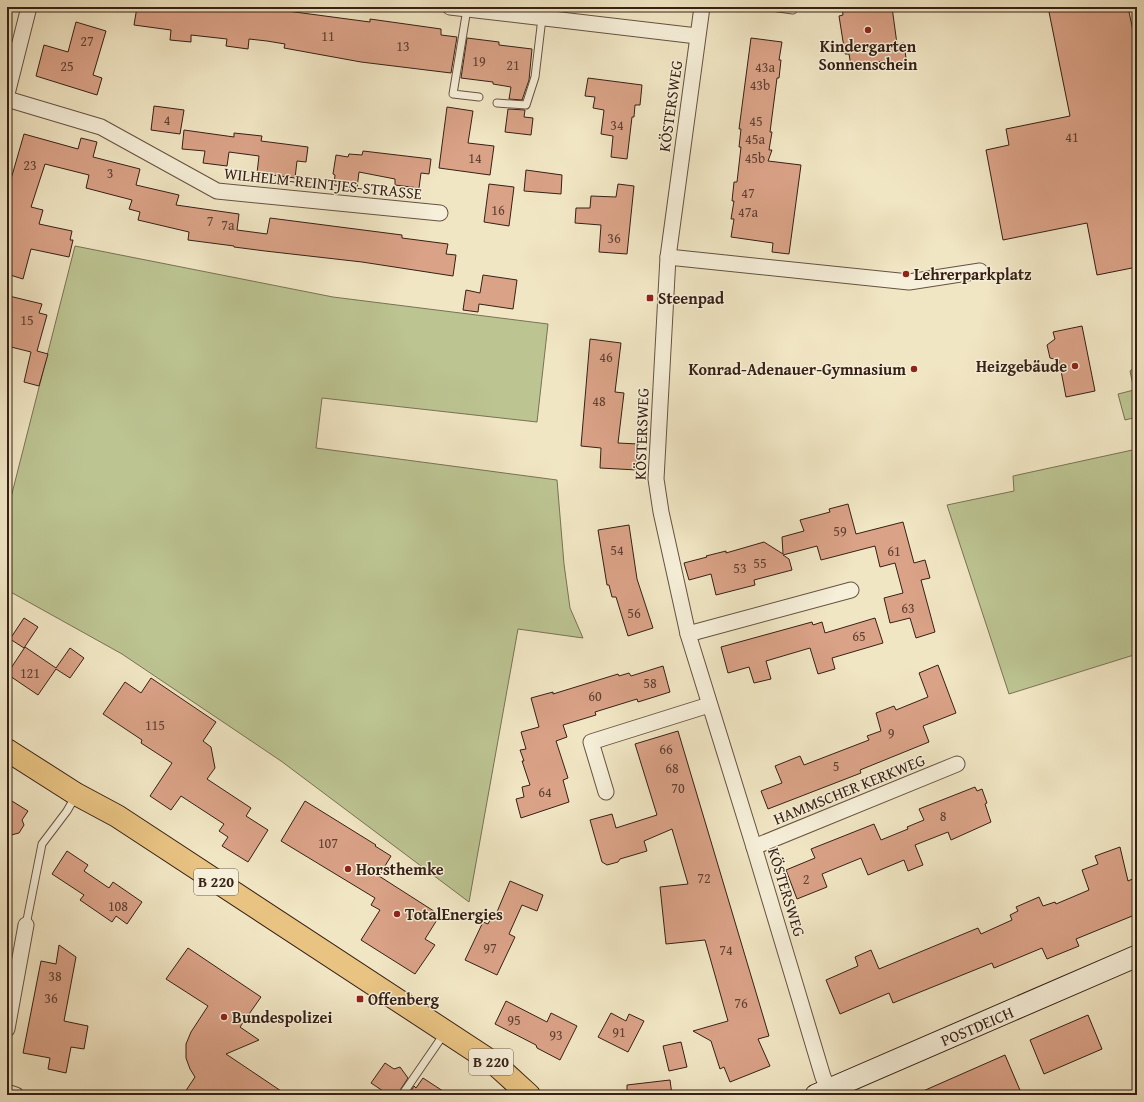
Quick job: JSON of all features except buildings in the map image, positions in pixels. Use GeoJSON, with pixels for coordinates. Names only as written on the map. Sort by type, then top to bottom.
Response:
{"type":"FeatureCollection","features":[{"type":"Feature","properties":{"kind":"main road","name":"B 220"},"geometry":{"type":"LineString","coordinates":[[7,750],[76,794],[117,816],[495,1064],[529,1095]]}},
{"type":"Feature","properties":{"kind":"main road","name":"POSTDEICH"},"geometry":{"type":"LineString","coordinates":[[823,1092],[1137,956]]}},
{"type":"Feature","properties":{"kind":"street"},"geometry":{"type":"LineString","coordinates":[[7,94],[29,7]]}},
{"type":"Feature","properties":{"kind":"street"},"geometry":{"type":"LineString","coordinates":[[450,7],[698,36]]}},
{"type":"Feature","properties":{"kind":"street","name":"KÖSTERSWEG"},"geometry":{"type":"LineString","coordinates":[[702,7],[668,257],[656,479],[661,512],[688,634],[823,1077],[823,1092]]}},
{"type":"Feature","properties":{"kind":"street","name":"WILHELM-REINTJES-STRASSE"},"geometry":{"type":"LineString","coordinates":[[7,99],[101,127],[216,191],[440,213]]}},
{"type":"Feature","properties":{"kind":"street"},"geometry":{"type":"LineString","coordinates":[[668,257],[909,282],[980,271]]}},
{"type":"Feature","properties":{"kind":"street"},"geometry":{"type":"LineString","coordinates":[[688,634],[851,590]]}},
{"type":"Feature","properties":{"kind":"street"},"geometry":{"type":"LineString","coordinates":[[606,792],[591,742],[709,705]]}},
{"type":"Feature","properties":{"kind":"street","name":"HAMMSCHER KERKWEG"},"geometry":{"type":"LineString","coordinates":[[754,847],[957,764]]}},
{"type":"Feature","properties":{"kind":"street"},"geometry":{"type":"LineString","coordinates":[[7,1028],[26,925]]}},
{"type":"Feature","properties":{"kind":"street"},"geometry":{"type":"LineString","coordinates":[[7,1092],[16,1095]]}},
{"type":"Feature","properties":{"kind":"lane"},"geometry":{"type":"LineString","coordinates":[[771,7],[792,10]]}},
{"type":"Feature","properties":{"kind":"lane"},"geometry":{"type":"LineString","coordinates":[[467,9],[453,94],[479,97]]}},
{"type":"Feature","properties":{"kind":"lane"},"geometry":{"type":"LineString","coordinates":[[497,103],[526,106],[535,77],[542,18]]}},
{"type":"Feature","properties":{"kind":"lane"},"geometry":{"type":"LineString","coordinates":[[26,925],[42,844],[67,811],[76,794]]}},
{"type":"Feature","properties":{"kind":"lane"},"geometry":{"type":"LineString","coordinates":[[402,1095],[446,1032]]}},
{"type":"Feature","properties":{"kind":"green space"},"geometry":{"type":"Polygon","coordinates":[[[75,246],[333,297],[548,324],[537,422],[322,398],[316,448],[557,480],[564,564],[570,608],[583,638],[518,629],[469,902],[281,761],[122,654],[7,590],[7,513],[75,246]]]}},
{"type":"Feature","properties":{"kind":"green space"},"geometry":{"type":"Polygon","coordinates":[[[1137,366],[1137,417],[1125,420],[1118,394],[1134,390],[1130,371],[1137,366]]]}},
{"type":"Feature","properties":{"kind":"green space"},"geometry":{"type":"Polygon","coordinates":[[[1137,449],[1137,654],[1009,694],[947,505],[1014,491],[1013,476],[1137,449]]]}},
{"type":"Feature","properties":{"kind":"place","name":"Kindergarten Sonnenschein"},"geometry":{"type":"Point","coordinates":[868,30]}},
{"type":"Feature","properties":{"kind":"place","name":"Lehrerparkplatz"},"geometry":{"type":"Point","coordinates":[906,274]}},
{"type":"Feature","properties":{"kind":"place","name":"Steenpad"},"geometry":{"type":"Point","coordinates":[650,298]}},
{"type":"Feature","properties":{"kind":"place","name":"Heizgebäude"},"geometry":{"type":"Point","coordinates":[1075,366]}},
{"type":"Feature","properties":{"kind":"place","name":"Konrad-Adenauer-Gymnasium"},"geometry":{"type":"Point","coordinates":[914,369]}},
{"type":"Feature","properties":{"kind":"place","name":"Horsthemke"},"geometry":{"type":"Point","coordinates":[348,869]}},
{"type":"Feature","properties":{"kind":"place","name":"TotalEnergies"},"geometry":{"type":"Point","coordinates":[397,914]}},
{"type":"Feature","properties":{"kind":"place","name":"Offenberg"},"geometry":{"type":"Point","coordinates":[360,999]}},
{"type":"Feature","properties":{"kind":"place","name":"Bundespolizei"},"geometry":{"type":"Point","coordinates":[224,1017]}}]}
